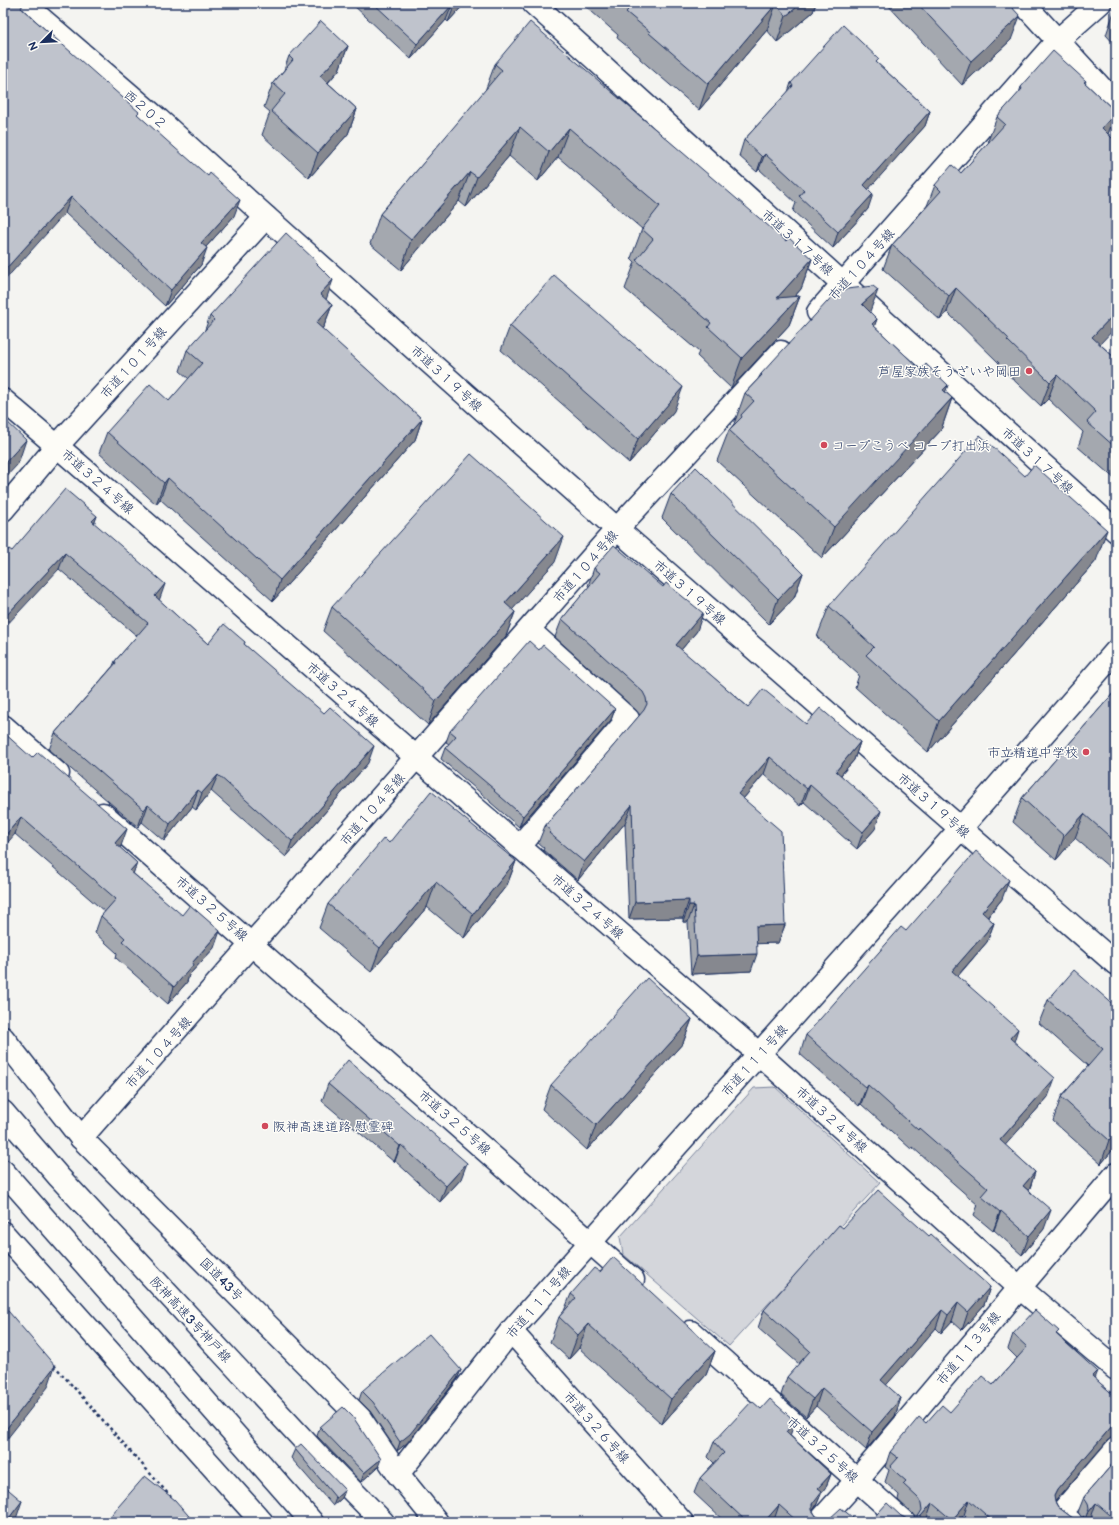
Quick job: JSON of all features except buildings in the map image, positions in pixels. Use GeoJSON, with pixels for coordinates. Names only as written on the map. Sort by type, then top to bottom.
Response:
{"type":"FeatureCollection","features":[{"type":"Feature","properties":{"kind":"main road","name":"西２０２"},"geometry":{"type":"LineString","coordinates":[[23,3],[159,120],[266,217]]}},
{"type":"Feature","properties":{"kind":"main road","name":"市道３１７号線"},"geometry":{"type":"LineString","coordinates":[[533,3],[1116,531]]}},
{"type":"Feature","properties":{"kind":"main road"},"geometry":{"type":"LineString","coordinates":[[1023,3],[1116,104]]}},
{"type":"Feature","properties":{"kind":"main road","name":"市道１０４号線"},"geometry":{"type":"LineString","coordinates":[[81,1138],[617,529],[844,284],[1057,41],[1100,3]]}},
{"type":"Feature","properties":{"kind":"main road","name":"市道１０１号線"},"geometry":{"type":"LineString","coordinates":[[3,510],[57,446],[266,217]]}},
{"type":"Feature","properties":{"kind":"main road","name":"市道３１９号線"},"geometry":{"type":"LineString","coordinates":[[266,217],[617,529],[1116,964]]}},
{"type":"Feature","properties":{"kind":"main road","name":"市道３２４号線"},"geometry":{"type":"LineString","coordinates":[[3,400],[759,1054],[1020,1288],[1116,1369]]}},
{"type":"Feature","properties":{"kind":"main road"},"geometry":{"type":"LineString","coordinates":[[519,847],[628,719],[529,630]]}},
{"type":"Feature","properties":{"kind":"main road","name":"市道１１１号線"},"geometry":{"type":"LineString","coordinates":[[398,1474],[511,1331],[961,828],[1116,651]]}},
{"type":"Feature","properties":{"kind":"main road","name":"市道３２５号線"},"geometry":{"type":"LineString","coordinates":[[3,726],[253,944],[650,1295]]}},
{"type":"Feature","properties":{"kind":"main road"},"geometry":{"type":"LineString","coordinates":[[3,1027],[81,1138]]}},
{"type":"Feature","properties":{"kind":"main road","name":"国道43号"},"geometry":{"type":"LineString","coordinates":[[3,1038],[81,1138],[360,1418],[398,1474],[437,1522]]}},
{"type":"Feature","properties":{"kind":"main road","name":"阪神高速3号神戸線"},"geometry":{"type":"LineString","coordinates":[[3,1112],[59,1177],[324,1462],[383,1522]]}},
{"type":"Feature","properties":{"kind":"main road"},"geometry":{"type":"LineString","coordinates":[[3,1171],[312,1522]]}},
{"type":"Feature","properties":{"kind":"main road","name":"市道１１３号線"},"geometry":{"type":"LineString","coordinates":[[819,1522],[857,1480],[1116,1174]]}},
{"type":"Feature","properties":{"kind":"main road"},"geometry":{"type":"LineString","coordinates":[[3,1233],[262,1522]]}},
{"type":"Feature","properties":{"kind":"main road","name":"市道３２５号線"},"geometry":{"type":"LineString","coordinates":[[674,1316],[904,1522]]}},
{"type":"Feature","properties":{"kind":"main road","name":"市道３２６号線"},"geometry":{"type":"LineString","coordinates":[[511,1331],[682,1522]]}},
{"type":"Feature","properties":{"kind":"main road"},"geometry":{"type":"LineString","coordinates":[[1071,1522],[1061,1513],[1116,1449]]}},
{"type":"Feature","properties":{"kind":"path"},"geometry":{"type":"LineString","coordinates":[[50,1361],[171,1498]]}},
{"type":"Feature","properties":{"kind":"shaded area"},"geometry":{"type":"Polygon","coordinates":[[[775,1087],[880,1183],[729,1346],[623,1254],[620,1237],[754,1088],[775,1087]]]}},
{"type":"Feature","properties":{"kind":"place","name":"芦屋家族そうざいや岡田"},"geometry":{"type":"Point","coordinates":[1029,371]}},
{"type":"Feature","properties":{"kind":"place","name":"コープこうべ コープ打出浜"},"geometry":{"type":"Point","coordinates":[824,445]}},
{"type":"Feature","properties":{"kind":"place","name":"市立精道中学校"},"geometry":{"type":"Point","coordinates":[1086,752]}},
{"type":"Feature","properties":{"kind":"place","name":"阪神高速道路 慰霊碑"},"geometry":{"type":"Point","coordinates":[265,1126]}}]}
